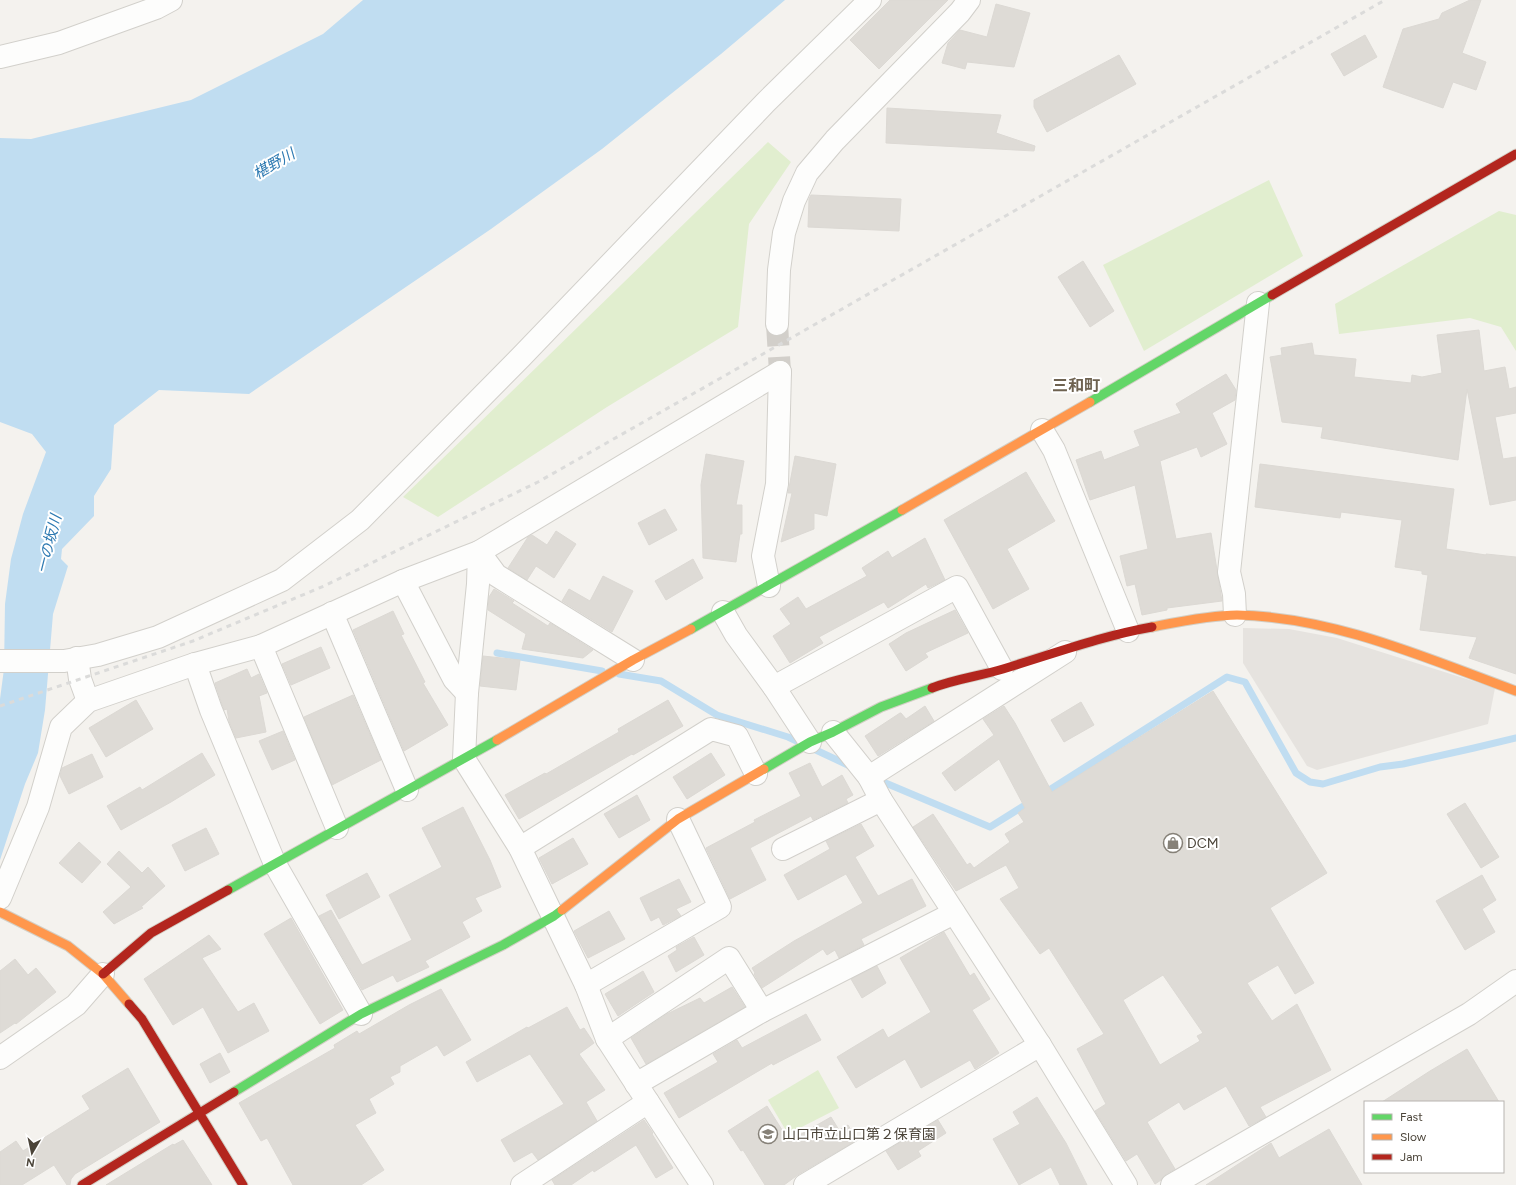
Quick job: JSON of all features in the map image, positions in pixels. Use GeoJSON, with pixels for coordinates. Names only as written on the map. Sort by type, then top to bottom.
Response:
{"type":"FeatureCollection","features":[{"type":"Feature","properties":{"kind":"street"},"geometry":{"type":"LineString","coordinates":[[0,57],[59,43],[156,8],[171,0]]}},
{"type":"Feature","properties":{"kind":"street"},"geometry":{"type":"LineString","coordinates":[[0,661],[71,660],[98,655],[158,636],[282,580],[360,520],[526,352],[766,102],[870,0]]}},
{"type":"Feature","properties":{"kind":"street"},"geometry":{"type":"LineString","coordinates":[[777,324],[779,270],[784,233],[794,201],[807,173],[835,140],[960,12],[969,0]]}},
{"type":"Feature","properties":{"kind":"street"},"geometry":{"type":"LineString","coordinates":[[0,1058],[76,1005],[103,974],[151,933],[337,828],[464,759],[633,660],[769,586],[1042,430],[1516,154]]}},
{"type":"Feature","properties":{"kind":"street"},"geometry":{"type":"LineString","coordinates":[[1235,615],[1234,594],[1229,572],[1258,303]]}},
{"type":"Feature","properties":{"kind":"street"},"geometry":{"type":"LineString","coordinates":[[0,898],[38,807],[61,727],[88,701],[195,664],[261,646],[403,582],[479,552],[780,372],[777,484],[763,556],[769,586]]}},
{"type":"Feature","properties":{"kind":"street"},"geometry":{"type":"LineString","coordinates":[[1042,430],[1054,450],[1128,630]]}},
{"type":"Feature","properties":{"kind":"street"},"geometry":{"type":"LineString","coordinates":[[479,552],[496,575],[633,660]]}},
{"type":"Feature","properties":{"kind":"street"},"geometry":{"type":"LineString","coordinates":[[479,552],[478,584],[467,693],[464,759],[520,848],[586,984],[607,1039],[702,1185]]}},
{"type":"Feature","properties":{"kind":"street"},"geometry":{"type":"LineString","coordinates":[[403,582],[454,679],[467,693]]}},
{"type":"Feature","properties":{"kind":"street"},"geometry":{"type":"LineString","coordinates":[[774,687],[957,587],[1002,669]]}},
{"type":"Feature","properties":{"kind":"street"},"geometry":{"type":"LineString","coordinates":[[723,612],[736,635],[774,687],[810,742]]}},
{"type":"Feature","properties":{"kind":"street"},"geometry":{"type":"LineString","coordinates":[[332,613],[407,790]]}},
{"type":"Feature","properties":{"kind":"street"},"geometry":{"type":"LineString","coordinates":[[82,1185],[361,1014],[503,945],[554,916],[678,819],[810,742],[833,732],[881,707],[940,685],[1002,669],[1128,630],[1188,620],[1235,615],[1284,618],[1333,628],[1388,644],[1516,691]]}},
{"type":"Feature","properties":{"kind":"street"},"geometry":{"type":"LineString","coordinates":[[869,778],[1077,645]]}},
{"type":"Feature","properties":{"kind":"street"},"geometry":{"type":"LineString","coordinates":[[261,646],[337,828]]}},
{"type":"Feature","properties":{"kind":"street"},"geometry":{"type":"LineString","coordinates":[[71,660],[88,701]]}},
{"type":"Feature","properties":{"kind":"street"},"geometry":{"type":"LineString","coordinates":[[195,664],[211,710],[275,864],[361,1014]]}},
{"type":"Feature","properties":{"kind":"street"},"geometry":{"type":"LineString","coordinates":[[520,848],[711,729],[736,736],[756,774]]}},
{"type":"Feature","properties":{"kind":"street"},"geometry":{"type":"LineString","coordinates":[[833,732],[869,778],[881,800],[1040,1045],[1126,1185]]}},
{"type":"Feature","properties":{"kind":"street"},"geometry":{"type":"LineString","coordinates":[[783,849],[881,800]]}},
{"type":"Feature","properties":{"kind":"street"},"geometry":{"type":"LineString","coordinates":[[586,984],[720,907],[678,819]]}},
{"type":"Feature","properties":{"kind":"street"},"geometry":{"type":"LineString","coordinates":[[0,912],[68,946],[103,974],[142,1019],[243,1185]]}},
{"type":"Feature","properties":{"kind":"street"},"geometry":{"type":"LineString","coordinates":[[636,1084],[762,1011],[954,913]]}},
{"type":"Feature","properties":{"kind":"street"},"geometry":{"type":"LineString","coordinates":[[607,1039],[729,958],[762,1011]]}},
{"type":"Feature","properties":{"kind":"street"},"geometry":{"type":"LineString","coordinates":[[1172,1185],[1469,1014],[1516,981]]}},
{"type":"Feature","properties":{"kind":"street"},"geometry":{"type":"LineString","coordinates":[[805,1185],[1040,1045]]}},
{"type":"Feature","properties":{"kind":"street"},"geometry":{"type":"LineString","coordinates":[[522,1185],[648,1102]]}},
{"type":"Feature","properties":{"kind":"green space"},"geometry":{"type":"Polygon","coordinates":[[[768,142],[791,162],[749,224],[738,327],[607,407],[438,517],[403,497],[768,142]]]}},
{"type":"Feature","properties":{"kind":"green space"},"geometry":{"type":"Polygon","coordinates":[[[1269,180],[1303,256],[1144,351],[1103,265],[1269,180]]]}},
{"type":"Feature","properties":{"kind":"green space"},"geometry":{"type":"Polygon","coordinates":[[[1499,211],[1516,215],[1516,351],[1501,327],[1470,318],[1339,334],[1335,304],[1499,211]]]}},
{"type":"Feature","properties":{"kind":"green space"},"geometry":{"type":"Polygon","coordinates":[[[818,1070],[839,1108],[788,1134],[768,1100],[818,1070]]]}},
{"type":"Feature","properties":{"kind":"shaded area"},"geometry":{"type":"Polygon","coordinates":[[[1243,628],[1289,629],[1337,638],[1495,688],[1488,724],[1317,770],[1307,766],[1243,663],[1243,628]]]}},
{"type":"Feature","properties":{"kind":"water"},"geometry":{"type":"Polygon","coordinates":[[[363,0],[785,0],[721,54],[602,149],[491,229],[249,394],[159,390],[114,425],[111,469],[94,496],[94,516],[62,549],[61,559],[68,566],[53,614],[45,710],[38,753],[25,784],[0,860],[0,699],[4,669],[5,604],[11,559],[23,514],[46,452],[32,434],[0,422],[0,138],[31,139],[191,100],[323,34],[363,0]]]}},
{"type":"Feature","properties":{"kind":"building"},"geometry":{"type":"Polygon","coordinates":[[[890,0],[948,0],[879,69],[850,40],[890,0]]]}},
{"type":"Feature","properties":{"kind":"building"},"geometry":{"type":"Polygon","coordinates":[[[1470,0],[1481,0],[1462,53],[1486,62],[1476,90],[1453,82],[1443,108],[1383,87],[1403,29],[1439,19],[1442,13],[1470,0]]]}},
{"type":"Feature","properties":{"kind":"building"},"geometry":{"type":"Polygon","coordinates":[[[996,4],[1030,13],[1014,67],[967,62],[965,69],[942,63],[948,43],[960,30],[987,37],[996,4]]]}},
{"type":"Feature","properties":{"kind":"building"},"geometry":{"type":"Polygon","coordinates":[[[1365,35],[1377,57],[1344,76],[1331,54],[1365,35]]]}},
{"type":"Feature","properties":{"kind":"building"},"geometry":{"type":"Polygon","coordinates":[[[1119,55],[1136,84],[1047,132],[1034,107],[1034,100],[1119,55]]]}},
{"type":"Feature","properties":{"kind":"building"},"geometry":{"type":"Polygon","coordinates":[[[887,108],[1001,115],[996,133],[1035,146],[1034,151],[886,143],[887,108]]]}},
{"type":"Feature","properties":{"kind":"building"},"geometry":{"type":"Polygon","coordinates":[[[811,195],[901,199],[899,231],[808,227],[809,199],[811,195]]]}},
{"type":"Feature","properties":{"kind":"building"},"geometry":{"type":"Polygon","coordinates":[[[1083,261],[1114,311],[1090,327],[1058,277],[1083,261]]]}},
{"type":"Feature","properties":{"kind":"building"},"geometry":{"type":"Polygon","coordinates":[[[1479,330],[1484,371],[1505,367],[1509,389],[1516,387],[1516,413],[1495,417],[1503,459],[1516,457],[1516,500],[1490,505],[1467,389],[1458,460],[1321,438],[1323,427],[1282,422],[1270,357],[1282,355],[1281,348],[1312,343],[1314,355],[1356,359],[1354,377],[1411,383],[1412,375],[1422,377],[1442,373],[1437,335],[1479,330]]]}},
{"type":"Feature","properties":{"kind":"building"},"geometry":{"type":"Polygon","coordinates":[[[1226,374],[1236,390],[1235,400],[1212,413],[1227,444],[1201,457],[1197,447],[1160,461],[1176,539],[1211,533],[1222,601],[1167,608],[1167,610],[1142,615],[1135,584],[1127,586],[1120,556],[1148,549],[1135,485],[1090,500],[1076,460],[1101,451],[1104,460],[1140,446],[1134,431],[1181,413],[1176,404],[1226,374]]]}},
{"type":"Feature","properties":{"kind":"building"},"geometry":{"type":"Polygon","coordinates":[[[706,454],[744,461],[736,505],[742,505],[742,534],[740,534],[736,562],[703,558],[701,485],[706,454]]]}},
{"type":"Feature","properties":{"kind":"building"},"geometry":{"type":"Polygon","coordinates":[[[795,456],[836,464],[827,516],[814,513],[814,529],[781,542],[792,493],[788,493],[795,456]]]}},
{"type":"Feature","properties":{"kind":"building"},"geometry":{"type":"Polygon","coordinates":[[[1260,464],[1454,489],[1446,549],[1486,555],[1516,557],[1516,674],[1469,658],[1477,637],[1420,630],[1428,575],[1422,574],[1422,571],[1395,567],[1402,520],[1341,512],[1340,518],[1255,507],[1260,464]]]}},
{"type":"Feature","properties":{"kind":"building"},"geometry":{"type":"Polygon","coordinates":[[[1026,472],[1055,521],[1007,549],[1029,589],[993,609],[944,520],[1026,472]]]}},
{"type":"Feature","properties":{"kind":"building"},"geometry":{"type":"Polygon","coordinates":[[[665,509],[677,530],[649,545],[638,523],[665,509]]]}},
{"type":"Feature","properties":{"kind":"building"},"geometry":{"type":"Polygon","coordinates":[[[556,531],[576,544],[554,578],[536,566],[527,580],[508,568],[528,537],[532,535],[547,545],[556,531]]]}},
{"type":"Feature","properties":{"kind":"building"},"geometry":{"type":"Polygon","coordinates":[[[925,538],[945,580],[928,588],[926,584],[888,608],[884,602],[819,637],[823,643],[790,663],[773,636],[791,624],[780,609],[798,597],[806,609],[867,576],[862,568],[888,551],[892,558],[925,538]]]}},
{"type":"Feature","properties":{"kind":"building"},"geometry":{"type":"Polygon","coordinates":[[[693,559],[703,578],[666,600],[655,581],[693,559]]]}},
{"type":"Feature","properties":{"kind":"building"},"geometry":{"type":"Polygon","coordinates":[[[603,576],[633,591],[612,632],[562,601],[569,589],[590,601],[603,576]]]}},
{"type":"Feature","properties":{"kind":"building"},"geometry":{"type":"Polygon","coordinates":[[[494,589],[514,601],[512,603],[548,626],[550,623],[593,650],[583,658],[522,649],[526,634],[488,610],[489,597],[494,589]]]}},
{"type":"Feature","properties":{"kind":"building"},"geometry":{"type":"Polygon","coordinates":[[[955,610],[968,633],[925,653],[928,657],[906,671],[889,644],[906,633],[955,610]]]}},
{"type":"Feature","properties":{"kind":"building"},"geometry":{"type":"Polygon","coordinates":[[[393,611],[404,634],[401,635],[425,682],[423,683],[448,725],[404,751],[353,630],[393,611]]]}},
{"type":"Feature","properties":{"kind":"building"},"geometry":{"type":"Polygon","coordinates":[[[321,647],[330,668],[291,685],[282,664],[321,647]]]}},
{"type":"Feature","properties":{"kind":"building"},"geometry":{"type":"Polygon","coordinates":[[[483,656],[520,660],[516,690],[480,686],[483,656]]]}},
{"type":"Feature","properties":{"kind":"building"},"geometry":{"type":"Polygon","coordinates":[[[247,669],[251,678],[259,674],[267,693],[259,696],[266,732],[236,738],[229,721],[227,709],[224,710],[215,683],[247,669]]]}},
{"type":"Feature","properties":{"kind":"building"},"geometry":{"type":"Polygon","coordinates":[[[1213,691],[1327,873],[1270,908],[1314,983],[1295,994],[1278,965],[1247,983],[1272,1021],[1297,1004],[1331,1070],[1260,1107],[1266,1117],[1249,1126],[1226,1086],[1184,1110],[1179,1102],[1147,1122],[1175,1169],[1166,1174],[1155,1184],[1137,1154],[1126,1161],[1095,1111],[1106,1104],[1077,1049],[1104,1034],[1049,948],[1040,954],[1000,899],[1019,888],[1006,865],[956,891],[913,827],[933,814],[967,865],[970,863],[974,868],[1010,842],[1005,834],[1024,822],[1018,813],[1025,808],[999,759],[955,791],[942,773],[994,735],[983,719],[1004,706],[1015,723],[1052,792],[1213,691]],[[1163,975],[1123,1000],[1160,1065],[1200,1041],[1197,1036],[1203,1033],[1163,975]]]}},
{"type":"Feature","properties":{"kind":"building"},"geometry":{"type":"Polygon","coordinates":[[[353,695],[381,760],[332,785],[304,717],[353,695]]]}},
{"type":"Feature","properties":{"kind":"building"},"geometry":{"type":"Polygon","coordinates":[[[136,700],[153,729],[106,757],[89,728],[136,700]]]}},
{"type":"Feature","properties":{"kind":"building"},"geometry":{"type":"Polygon","coordinates":[[[668,700],[683,726],[519,819],[505,795],[545,773],[546,774],[619,732],[618,729],[668,700]]]}},
{"type":"Feature","properties":{"kind":"building"},"geometry":{"type":"Polygon","coordinates":[[[1081,702],[1094,725],[1064,742],[1051,720],[1081,702]]]}},
{"type":"Feature","properties":{"kind":"building"},"geometry":{"type":"Polygon","coordinates":[[[925,706],[934,721],[878,756],[865,736],[900,713],[906,719],[925,706]]]}},
{"type":"Feature","properties":{"kind":"building"},"geometry":{"type":"Polygon","coordinates":[[[283,731],[295,760],[272,770],[259,741],[283,731]]]}},
{"type":"Feature","properties":{"kind":"building"},"geometry":{"type":"Polygon","coordinates":[[[202,753],[215,775],[121,830],[107,806],[140,787],[142,790],[202,753]]]}},
{"type":"Feature","properties":{"kind":"building"},"geometry":{"type":"Polygon","coordinates":[[[711,753],[725,775],[687,799],[673,777],[711,753]]]}},
{"type":"Feature","properties":{"kind":"building"},"geometry":{"type":"Polygon","coordinates":[[[92,754],[103,777],[69,794],[60,776],[62,768],[92,754]]]}},
{"type":"Feature","properties":{"kind":"building"},"geometry":{"type":"Polygon","coordinates":[[[810,763],[822,787],[842,775],[853,795],[846,799],[848,803],[813,820],[811,816],[750,848],[766,880],[730,899],[706,848],[755,822],[754,820],[801,796],[789,773],[810,763]]]}},
{"type":"Feature","properties":{"kind":"building"},"geometry":{"type":"Polygon","coordinates":[[[637,795],[650,820],[619,838],[604,814],[637,795]]]}},
{"type":"Feature","properties":{"kind":"building"},"geometry":{"type":"Polygon","coordinates":[[[1465,803],[1499,857],[1481,868],[1447,814],[1465,803]]]}},
{"type":"Feature","properties":{"kind":"building"},"geometry":{"type":"Polygon","coordinates":[[[463,807],[490,860],[501,887],[475,898],[482,911],[462,922],[470,937],[425,961],[429,967],[397,982],[393,975],[362,990],[319,916],[331,910],[362,965],[412,940],[389,895],[442,867],[422,828],[463,807]]]}},
{"type":"Feature","properties":{"kind":"building"},"geometry":{"type":"Polygon","coordinates":[[[861,824],[874,846],[855,857],[878,896],[912,879],[926,906],[861,939],[864,945],[839,958],[835,950],[827,955],[823,949],[762,988],[752,968],[794,941],[863,903],[846,874],[798,900],[784,875],[830,849],[826,841],[861,824]]]}},
{"type":"Feature","properties":{"kind":"building"},"geometry":{"type":"Polygon","coordinates":[[[206,828],[219,854],[185,871],[172,845],[206,828]]]}},
{"type":"Feature","properties":{"kind":"building"},"geometry":{"type":"Polygon","coordinates":[[[573,838],[588,864],[552,884],[539,858],[573,838]]]}},
{"type":"Feature","properties":{"kind":"building"},"geometry":{"type":"Polygon","coordinates":[[[79,842],[101,862],[82,883],[59,863],[79,842]]]}},
{"type":"Feature","properties":{"kind":"building"},"geometry":{"type":"Polygon","coordinates":[[[119,851],[142,873],[148,867],[165,886],[141,907],[143,908],[114,924],[103,912],[131,887],[107,864],[119,851]]]}},
{"type":"Feature","properties":{"kind":"building"},"geometry":{"type":"Polygon","coordinates":[[[367,873],[380,897],[339,919],[326,895],[367,873]]]}},
{"type":"Feature","properties":{"kind":"building"},"geometry":{"type":"Polygon","coordinates":[[[1482,875],[1496,900],[1482,909],[1495,932],[1465,950],[1436,901],[1482,875]]]}},
{"type":"Feature","properties":{"kind":"building"},"geometry":{"type":"Polygon","coordinates":[[[679,879],[691,902],[676,909],[681,916],[663,925],[659,917],[651,921],[640,898],[679,879]]]}},
{"type":"Feature","properties":{"kind":"building"},"geometry":{"type":"Polygon","coordinates":[[[609,911],[625,939],[588,958],[574,931],[609,911]]]}},
{"type":"Feature","properties":{"kind":"building"},"geometry":{"type":"Polygon","coordinates":[[[291,918],[343,1010],[320,1024],[264,934],[291,918]]]}},
{"type":"Feature","properties":{"kind":"building"},"geometry":{"type":"Polygon","coordinates":[[[944,932],[970,976],[974,973],[990,999],[972,1010],[999,1053],[975,1069],[970,1060],[921,1088],[905,1059],[856,1088],[837,1057],[883,1029],[888,1038],[931,1012],[900,958],[944,932]]]}},
{"type":"Feature","properties":{"kind":"building"},"geometry":{"type":"Polygon","coordinates":[[[209,935],[221,949],[202,958],[238,1012],[254,1003],[269,1031],[228,1053],[203,1007],[173,1025],[144,979],[209,935]]]}},
{"type":"Feature","properties":{"kind":"building"},"geometry":{"type":"Polygon","coordinates":[[[694,937],[704,955],[676,972],[668,956],[677,950],[676,947],[694,937]]]}},
{"type":"Feature","properties":{"kind":"building"},"geometry":{"type":"Polygon","coordinates":[[[15,959],[28,975],[36,968],[56,992],[16,1024],[15,1023],[0,1033],[0,971],[15,959]]]}},
{"type":"Feature","properties":{"kind":"building"},"geometry":{"type":"Polygon","coordinates":[[[877,966],[886,983],[862,998],[851,979],[877,966]]]}},
{"type":"Feature","properties":{"kind":"building"},"geometry":{"type":"Polygon","coordinates":[[[643,971],[654,992],[618,1016],[605,994],[643,971]]]}},
{"type":"Feature","properties":{"kind":"building"},"geometry":{"type":"Polygon","coordinates":[[[732,987],[745,1007],[646,1064],[631,1038],[667,1014],[700,998],[704,1003],[732,987]]]}},
{"type":"Feature","properties":{"kind":"building"},"geometry":{"type":"Polygon","coordinates":[[[441,989],[471,1040],[444,1056],[437,1045],[400,1066],[400,1072],[390,1077],[394,1084],[369,1099],[376,1113],[355,1125],[384,1170],[361,1185],[293,1185],[267,1138],[261,1141],[239,1103],[335,1048],[334,1045],[357,1031],[359,1034],[409,1005],[441,989]]]}},
{"type":"Feature","properties":{"kind":"building"},"geometry":{"type":"Polygon","coordinates":[[[567,1007],[580,1030],[584,1028],[594,1043],[579,1054],[605,1090],[586,1102],[597,1121],[538,1160],[532,1152],[514,1162],[501,1140],[564,1104],[530,1054],[477,1082],[466,1062],[527,1027],[528,1028],[567,1007]]]}},
{"type":"Feature","properties":{"kind":"building"},"geometry":{"type":"Polygon","coordinates":[[[806,1014],[821,1040],[773,1065],[772,1063],[679,1118],[664,1093],[718,1062],[713,1054],[737,1040],[742,1048],[806,1014]]]}},
{"type":"Feature","properties":{"kind":"building"},"geometry":{"type":"Polygon","coordinates":[[[1467,1049],[1498,1101],[1384,1101],[1467,1049]]]}},
{"type":"Feature","properties":{"kind":"building"},"geometry":{"type":"Polygon","coordinates":[[[220,1053],[230,1072],[210,1083],[200,1064],[220,1053]]]}},
{"type":"Feature","properties":{"kind":"building"},"geometry":{"type":"Polygon","coordinates":[[[128,1068],[160,1122],[75,1174],[71,1179],[70,1185],[67,1185],[54,1165],[22,1185],[0,1185],[0,1152],[16,1141],[23,1151],[90,1109],[82,1096],[128,1068]]]}},
{"type":"Feature","properties":{"kind":"building"},"geometry":{"type":"Polygon","coordinates":[[[1037,1097],[1066,1143],[1087,1185],[1060,1185],[1051,1167],[1019,1185],[993,1139],[1020,1124],[1013,1112],[1037,1097]]]}},
{"type":"Feature","properties":{"kind":"building"},"geometry":{"type":"Polygon","coordinates":[[[767,1106],[789,1141],[831,1117],[839,1130],[848,1125],[857,1140],[799,1174],[784,1185],[765,1185],[743,1150],[741,1151],[728,1131],[767,1106]]]}},
{"type":"Feature","properties":{"kind":"building"},"geometry":{"type":"Polygon","coordinates":[[[644,1120],[673,1168],[656,1178],[636,1145],[594,1172],[593,1170],[571,1185],[555,1185],[552,1180],[644,1120]]]}},
{"type":"Feature","properties":{"kind":"building"},"geometry":{"type":"Polygon","coordinates":[[[938,1120],[946,1133],[918,1151],[921,1156],[898,1170],[886,1151],[938,1120]]]}},
{"type":"Feature","properties":{"kind":"building"},"geometry":{"type":"Polygon","coordinates":[[[1329,1129],[1362,1185],[1206,1185],[1271,1143],[1279,1158],[1329,1129]]]}},
{"type":"Feature","properties":{"kind":"building"},"geometry":{"type":"Polygon","coordinates":[[[183,1140],[212,1185],[106,1185],[173,1144],[174,1145],[183,1140]]]}},
{"type":"Feature","properties":{"kind":"waterway"},"geometry":{"type":"LineString","coordinates":[[497,653],[602,671]]}},
{"type":"Feature","properties":{"kind":"waterway"},"geometry":{"type":"LineString","coordinates":[[619,674],[661,681],[717,715],[788,737],[852,767]]}},
{"type":"Feature","properties":{"kind":"waterway"},"geometry":{"type":"LineString","coordinates":[[1043,794],[1227,677],[1245,682],[1296,773],[1310,782],[1323,784],[1380,767],[1403,764],[1516,738]]}},
{"type":"Feature","properties":{"kind":"waterway"},"geometry":{"type":"LineString","coordinates":[[876,779],[990,827],[1030,802]]}},
{"type":"Feature","properties":{"kind":"tunnel"},"geometry":{"type":"LineString","coordinates":[[777,324],[780,372]]}},
{"type":"Feature","properties":{"kind":"railway"},"geometry":{"type":"LineString","coordinates":[[0,706],[193,641],[324,586],[538,482],[1385,0]]}},
{"type":"Feature","properties":{"kind":"traffic: fast"},"geometry":{"type":"LineString","coordinates":[[1090,402],[1272,295]]}},
{"type":"Feature","properties":{"kind":"traffic: fast"},"geometry":{"type":"LineString","coordinates":[[691,629],[902,510]]}},
{"type":"Feature","properties":{"kind":"traffic: fast"},"geometry":{"type":"LineString","coordinates":[[764,769],[810,742],[833,732],[881,707],[932,688]]}},
{"type":"Feature","properties":{"kind":"traffic: fast"},"geometry":{"type":"LineString","coordinates":[[228,890],[497,740]]}},
{"type":"Feature","properties":{"kind":"traffic: fast"},"geometry":{"type":"LineString","coordinates":[[234,1092],[361,1014],[503,945],[562,910]]}},
{"type":"Feature","properties":{"kind":"traffic: slow"},"geometry":{"type":"LineString","coordinates":[[902,510],[1090,402]]}},
{"type":"Feature","properties":{"kind":"traffic: slow"},"geometry":{"type":"LineString","coordinates":[[1152,627],[1206,617],[1227,615],[1273,617],[1309,623],[1379,641],[1516,691]]}},
{"type":"Feature","properties":{"kind":"traffic: slow"},"geometry":{"type":"LineString","coordinates":[[497,740],[633,660],[691,629]]}},
{"type":"Feature","properties":{"kind":"traffic: slow"},"geometry":{"type":"LineString","coordinates":[[562,910],[678,819],[764,769]]}},
{"type":"Feature","properties":{"kind":"traffic: slow"},"geometry":{"type":"LineString","coordinates":[[0,912],[68,946],[103,974],[129,1004]]}},
{"type":"Feature","properties":{"kind":"traffic: jam"},"geometry":{"type":"LineString","coordinates":[[1272,295],[1516,154]]}},
{"type":"Feature","properties":{"kind":"traffic: jam"},"geometry":{"type":"LineString","coordinates":[[932,688],[1003,669],[1096,640],[1152,627]]}},
{"type":"Feature","properties":{"kind":"traffic: jam"},"geometry":{"type":"LineString","coordinates":[[103,974],[151,933],[228,890]]}},
{"type":"Feature","properties":{"kind":"traffic: jam"},"geometry":{"type":"LineString","coordinates":[[129,1004],[142,1019],[243,1185]]}},
{"type":"Feature","properties":{"kind":"traffic: jam"},"geometry":{"type":"LineString","coordinates":[[82,1185],[234,1092]]}},
{"type":"Feature","properties":{"kind":"place","name":"DCM"},"geometry":{"type":"Point","coordinates":[1173,843]}},
{"type":"Feature","properties":{"kind":"place","name":"山口市立山口第２保育園"},"geometry":{"type":"Point","coordinates":[768,1134]}},
{"type":"Feature","properties":{"kind":"district","name":"三和町"},"geometry":{"type":"Point","coordinates":[1076,385]}},
{"type":"Feature","properties":{"kind":"water label","name":"椹野川"},"geometry":{"type":"Point","coordinates":[274,164]}},
{"type":"Feature","properties":{"kind":"water label","name":"一の坂川"},"geometry":{"type":"Point","coordinates":[49,544]}}]}
